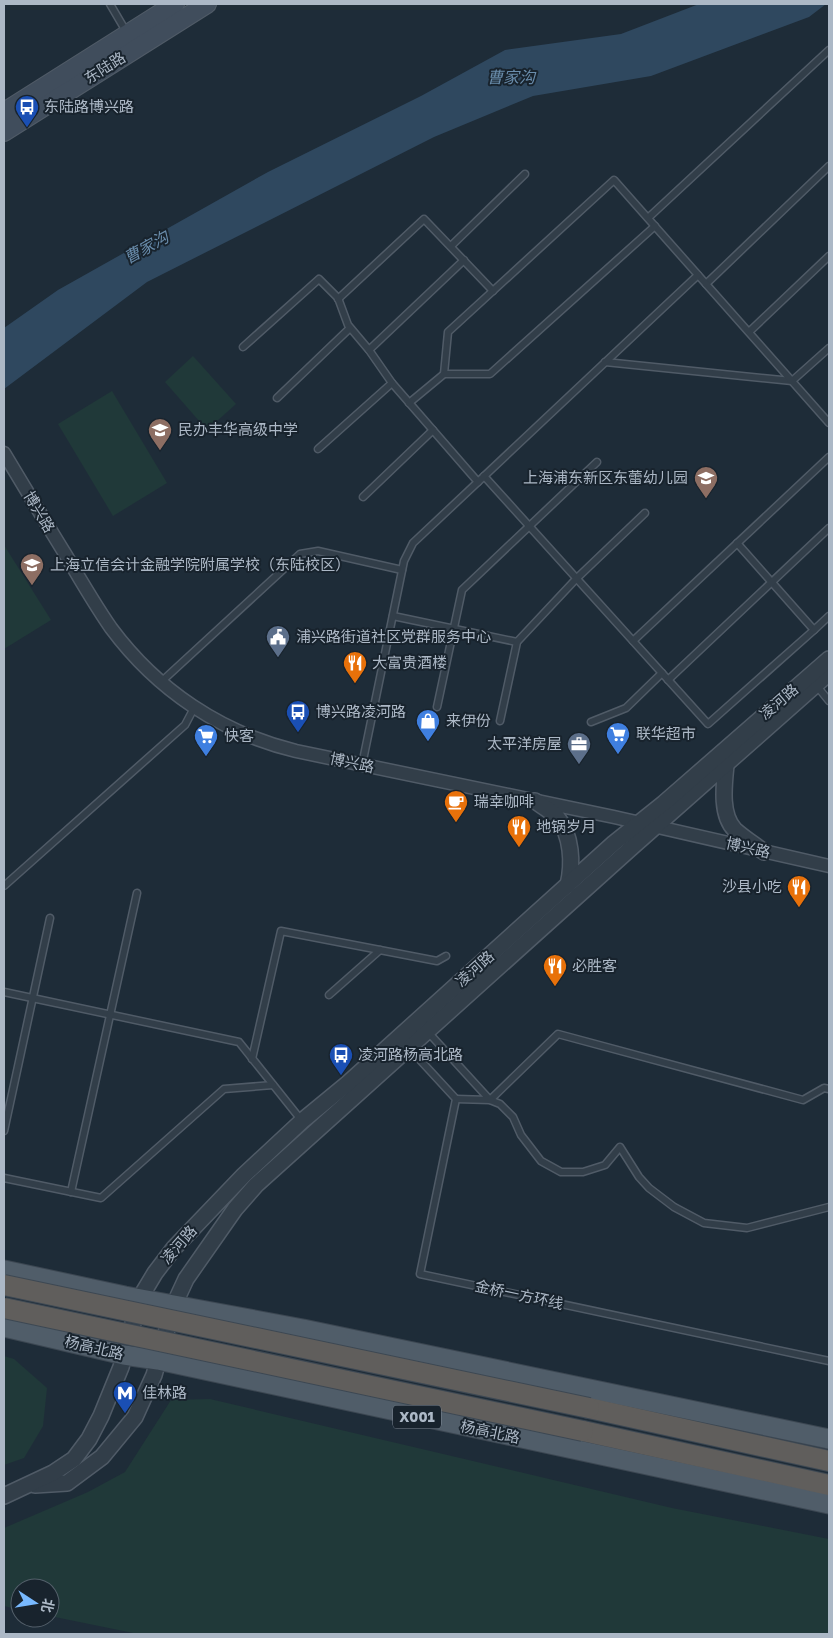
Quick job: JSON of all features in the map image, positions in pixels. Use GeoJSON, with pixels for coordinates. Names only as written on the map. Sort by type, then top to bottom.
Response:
{"type":"FeatureCollection","features":[{"type":"Feature","properties":{"kind":"highway"},"geometry":{"type":"LineString","coordinates":[[4,1285],[589,1408],[829,1461]]}},
{"type":"Feature","properties":{"kind":"highway","name":"杨高北路"},"geometry":{"type":"LineString","coordinates":[[4,1308],[829,1485]]}},
{"type":"Feature","properties":{"kind":"main road","name":"东陆路"},"geometry":{"type":"LineString","coordinates":[[4,112],[175,4]]}},
{"type":"Feature","properties":{"kind":"main road","name":"东陆路"},"geometry":{"type":"LineString","coordinates":[[4,132],[207,4]]}},
{"type":"Feature","properties":{"kind":"main road"},"geometry":{"type":"LineString","coordinates":[[4,1270],[303,1329],[829,1439]]}},
{"type":"Feature","properties":{"kind":"main road","name":"杨高北路"},"geometry":{"type":"LineString","coordinates":[[4,1327],[124,1355],[158,1360],[829,1504]]}},
{"type":"Feature","properties":{"kind":"street","name":"博兴路"},"geometry":{"type":"LineString","coordinates":[[4,454],[101,612],[136,658],[194,708],[231,729],[265,742],[362,765],[656,826],[829,866]]}},
{"type":"Feature","properties":{"kind":"street","name":"凌河路"},"geometry":{"type":"LineString","coordinates":[[140,1298],[155,1273],[174,1248],[244,1175],[302,1121],[347,1084],[614,843],[829,659]]}},
{"type":"Feature","properties":{"kind":"street","name":"凌河路"},"geometry":{"type":"LineString","coordinates":[[174,1305],[186,1279],[236,1209],[256,1185],[829,673]]}},
{"type":"Feature","properties":{"kind":"street"},"geometry":{"type":"LineString","coordinates":[[726,765],[724,787],[727,814],[734,829],[764,852]]}},
{"type":"Feature","properties":{"kind":"street"},"geometry":{"type":"LineString","coordinates":[[535,801],[557,817],[568,838],[572,868],[568,885]]}},
{"type":"Feature","properties":{"kind":"street"},"geometry":{"type":"LineString","coordinates":[[4,1496],[28,1486],[74,1459],[89,1439],[101,1416],[121,1367],[140,1298]]}},
{"type":"Feature","properties":{"kind":"street"},"geometry":{"type":"LineString","coordinates":[[28,1486],[67,1482],[102,1457],[135,1417],[154,1375],[174,1305]]}},
{"type":"Feature","properties":{"kind":"lane"},"geometry":{"type":"LineString","coordinates":[[110,4],[128,34]]}},
{"type":"Feature","properties":{"kind":"lane"},"geometry":{"type":"LineString","coordinates":[[648,218],[829,50]]}},
{"type":"Feature","properties":{"kind":"lane"},"geometry":{"type":"LineString","coordinates":[[706,284],[828,169]]}},
{"type":"Feature","properties":{"kind":"lane"},"geometry":{"type":"LineString","coordinates":[[450,246],[525,174]]}},
{"type":"Feature","properties":{"kind":"lane"},"geometry":{"type":"LineString","coordinates":[[444,374],[448,332],[614,180],[829,423]]}},
{"type":"Feature","properties":{"kind":"lane"},"geometry":{"type":"LineString","coordinates":[[338,299],[424,219],[493,291]]}},
{"type":"Feature","properties":{"kind":"lane"},"geometry":{"type":"LineString","coordinates":[[409,403],[444,374],[490,374],[655,226]]}},
{"type":"Feature","properties":{"kind":"lane"},"geometry":{"type":"LineString","coordinates":[[749,332],[829,256]]}},
{"type":"Feature","properties":{"kind":"lane"},"geometry":{"type":"LineString","coordinates":[[369,350],[464,260]]}},
{"type":"Feature","properties":{"kind":"lane"},"geometry":{"type":"LineString","coordinates":[[362,765],[404,561],[413,543],[698,275]]}},
{"type":"Feature","properties":{"kind":"lane"},"geometry":{"type":"LineString","coordinates":[[243,346],[319,279],[338,299],[350,328],[369,350],[392,383],[478,482]]}},
{"type":"Feature","properties":{"kind":"lane"},"geometry":{"type":"LineString","coordinates":[[277,398],[350,328]]}},
{"type":"Feature","properties":{"kind":"lane"},"geometry":{"type":"LineString","coordinates":[[605,362],[792,381],[829,348]]}},
{"type":"Feature","properties":{"kind":"lane"},"geometry":{"type":"LineString","coordinates":[[318,449],[392,383]]}},
{"type":"Feature","properties":{"kind":"lane"},"geometry":{"type":"LineString","coordinates":[[363,497],[433,430]]}},
{"type":"Feature","properties":{"kind":"lane"},"geometry":{"type":"LineString","coordinates":[[633,641],[829,457]]}},
{"type":"Feature","properties":{"kind":"lane"},"geometry":{"type":"LineString","coordinates":[[437,707],[462,590],[597,462]]}},
{"type":"Feature","properties":{"kind":"lane"},"geometry":{"type":"LineString","coordinates":[[484,476],[708,724],[829,616]]}},
{"type":"Feature","properties":{"kind":"lane"},"geometry":{"type":"LineString","coordinates":[[500,721],[517,642],[576,579],[645,514]]}},
{"type":"Feature","properties":{"kind":"lane"},"geometry":{"type":"LineString","coordinates":[[668,680],[829,528]]}},
{"type":"Feature","properties":{"kind":"lane"},"geometry":{"type":"LineString","coordinates":[[736,543],[814,630]]}},
{"type":"Feature","properties":{"kind":"lane"},"geometry":{"type":"LineString","coordinates":[[162,682],[300,554],[318,551],[402,570]]}},
{"type":"Feature","properties":{"kind":"lane"},"geometry":{"type":"LineString","coordinates":[[392,616],[517,642]]}},
{"type":"Feature","properties":{"kind":"lane"},"geometry":{"type":"LineString","coordinates":[[591,722],[626,708],[662,673]]}},
{"type":"Feature","properties":{"kind":"lane"},"geometry":{"type":"LineString","coordinates":[[816,685],[829,701]]}},
{"type":"Feature","properties":{"kind":"lane"},"geometry":{"type":"LineString","coordinates":[[4,886],[185,725],[194,708]]}},
{"type":"Feature","properties":{"kind":"lane"},"geometry":{"type":"LineString","coordinates":[[71,1192],[136,893]]}},
{"type":"Feature","properties":{"kind":"lane"},"geometry":{"type":"LineString","coordinates":[[4,1131],[50,918]]}},
{"type":"Feature","properties":{"kind":"lane"},"geometry":{"type":"LineString","coordinates":[[252,1059],[281,931],[437,961],[446,956]]}},
{"type":"Feature","properties":{"kind":"lane"},"geometry":{"type":"LineString","coordinates":[[329,995],[380,950]]}},
{"type":"Feature","properties":{"kind":"lane"},"geometry":{"type":"LineString","coordinates":[[4,992],[239,1042],[302,1121]]}},
{"type":"Feature","properties":{"kind":"lane"},"geometry":{"type":"LineString","coordinates":[[427,1031],[490,1100]]}},
{"type":"Feature","properties":{"kind":"lane"},"geometry":{"type":"LineString","coordinates":[[490,1100],[558,1034],[803,1100],[824,1088],[829,1089]]}},
{"type":"Feature","properties":{"kind":"lane"},"geometry":{"type":"LineString","coordinates":[[409,1048],[456,1099],[490,1100],[500,1104],[512,1117],[521,1135],[542,1162],[562,1172],[583,1172],[605,1164],[620,1147],[639,1177],[649,1188],[674,1207],[704,1223],[747,1228],[829,1207]]}},
{"type":"Feature","properties":{"kind":"lane"},"geometry":{"type":"LineString","coordinates":[[4,1178],[101,1198],[224,1089],[273,1085]]}},
{"type":"Feature","properties":{"kind":"lane","name":"金桥一方环线"},"geometry":{"type":"LineString","coordinates":[[456,1099],[420,1274],[829,1361]]}},
{"type":"Feature","properties":{"kind":"green space"},"geometry":{"type":"Polygon","coordinates":[[[193,356],[236,404],[207,430],[165,382],[193,356]]]}},
{"type":"Feature","properties":{"kind":"green space"},"geometry":{"type":"Polygon","coordinates":[[[112,391],[167,483],[113,516],[58,424],[112,391]]]}},
{"type":"Feature","properties":{"kind":"green space"},"geometry":{"type":"Polygon","coordinates":[[[4,545],[51,620],[4,649],[4,545]]]}},
{"type":"Feature","properties":{"kind":"green space"},"geometry":{"type":"Polygon","coordinates":[[[4,1356],[14,1359],[47,1388],[43,1426],[24,1458],[4,1465],[4,1356]]]}},
{"type":"Feature","properties":{"kind":"green space"},"geometry":{"type":"Polygon","coordinates":[[[210,1399],[672,1508],[829,1539],[829,1634],[138,1634],[60,1618],[60,1578],[10,1578],[10,1608],[4,1606],[4,1528],[88,1492],[125,1472],[171,1400],[210,1399]]]}},
{"type":"Feature","properties":{"kind":"water","name":"曹家沟"},"geometry":{"type":"Polygon","coordinates":[[[699,4],[826,4],[809,17],[651,76],[533,96],[434,137],[147,282],[4,389],[4,328],[58,290],[268,172],[421,96],[505,50],[621,34],[699,4]]]}},
{"type":"Feature","properties":{"kind":"place","name":"东陆路博兴路"},"geometry":{"type":"Point","coordinates":[27,128]}},
{"type":"Feature","properties":{"kind":"place","name":"民办丰华高级中学"},"geometry":{"type":"Point","coordinates":[160,451]}},
{"type":"Feature","properties":{"kind":"place","name":"上海浦东新区东蕾幼儿园"},"geometry":{"type":"Point","coordinates":[706,499]}},
{"type":"Feature","properties":{"kind":"place","name":"上海立信会计金融学院附属学校（东陆校区）"},"geometry":{"type":"Point","coordinates":[32,586]}},
{"type":"Feature","properties":{"kind":"place","name":"浦兴路街道社区党群服务中心"},"geometry":{"type":"Point","coordinates":[278,658]}},
{"type":"Feature","properties":{"kind":"place","name":"大富贵酒楼"},"geometry":{"type":"Point","coordinates":[355,684]}},
{"type":"Feature","properties":{"kind":"place","name":"博兴路凌河路"},"geometry":{"type":"Point","coordinates":[298,733]}},
{"type":"Feature","properties":{"kind":"place","name":"来伊份"},"geometry":{"type":"Point","coordinates":[428,742]}},
{"type":"Feature","properties":{"kind":"place","name":"联华超市"},"geometry":{"type":"Point","coordinates":[618,755]}},
{"type":"Feature","properties":{"kind":"place","name":"快客"},"geometry":{"type":"Point","coordinates":[206,757]}},
{"type":"Feature","properties":{"kind":"place","name":"太平洋房屋"},"geometry":{"type":"Point","coordinates":[579,765]}},
{"type":"Feature","properties":{"kind":"place","name":"瑞幸咖啡"},"geometry":{"type":"Point","coordinates":[456,823]}},
{"type":"Feature","properties":{"kind":"place","name":"地锅岁月"},"geometry":{"type":"Point","coordinates":[519,848]}},
{"type":"Feature","properties":{"kind":"place","name":"沙县小吃"},"geometry":{"type":"Point","coordinates":[799,908]}},
{"type":"Feature","properties":{"kind":"place","name":"必胜客"},"geometry":{"type":"Point","coordinates":[555,987]}},
{"type":"Feature","properties":{"kind":"place","name":"凌河路杨高北路"},"geometry":{"type":"Point","coordinates":[341,1076]}},
{"type":"Feature","properties":{"kind":"place","name":"佳林路"},"geometry":{"type":"Point","coordinates":[125,1414]}}]}
